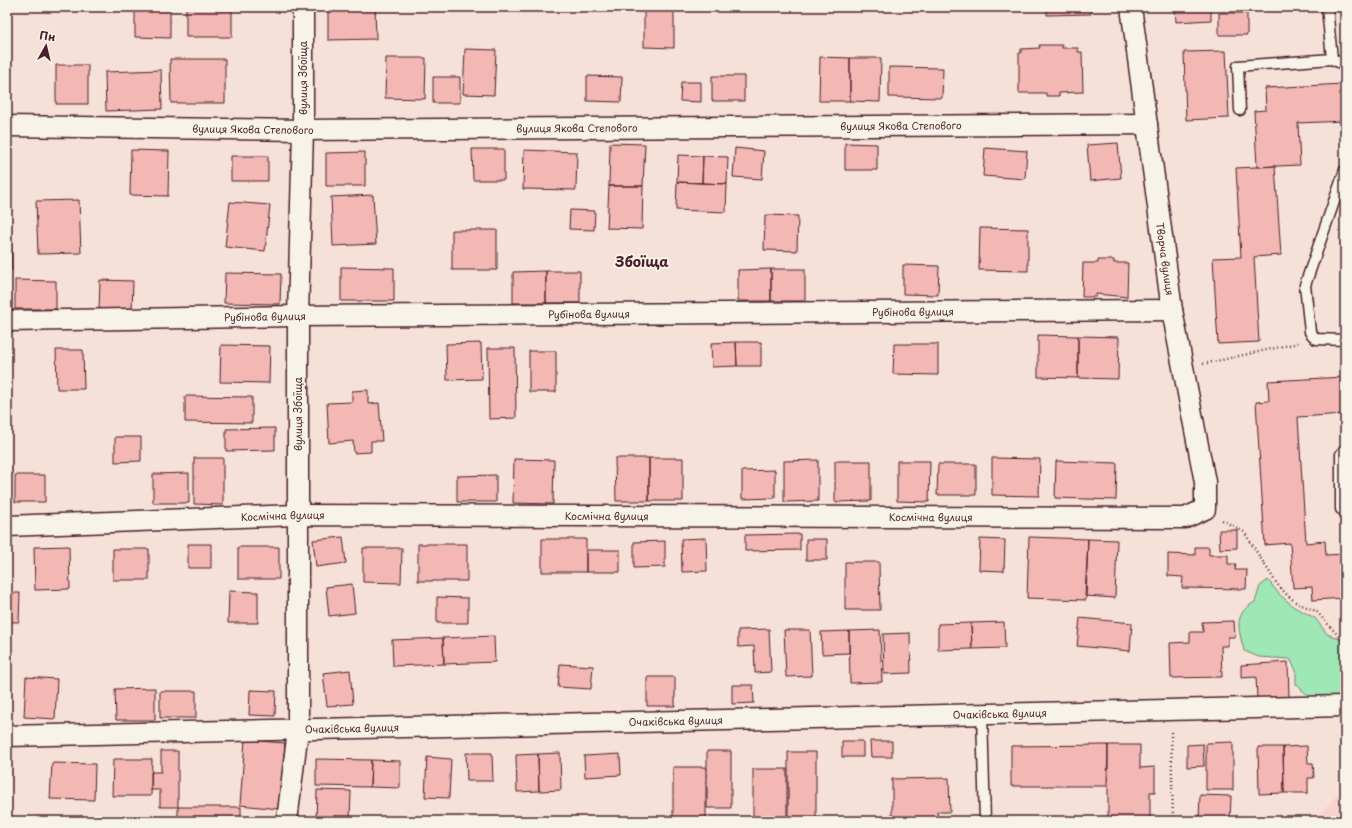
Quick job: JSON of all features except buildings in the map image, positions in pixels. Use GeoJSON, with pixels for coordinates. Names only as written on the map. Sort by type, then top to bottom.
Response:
{"type":"FeatureCollection","features":[{"type":"Feature","properties":{"kind":"street","name":"вулиця Збоїща"},"geometry":{"type":"LineString","coordinates":[[287,821],[298,728],[298,316],[303,130],[303,7]]}},
{"type":"Feature","properties":{"kind":"street","name":"Творча вулиця"},"geometry":{"type":"LineString","coordinates":[[1131,7],[1172,310],[1205,482],[1205,509]]}},
{"type":"Feature","properties":{"kind":"street","name":"вулиця Якова Степового"},"geometry":{"type":"LineString","coordinates":[[7,126],[303,130],[1147,124]]}},
{"type":"Feature","properties":{"kind":"street","name":"Рубінова вулиця"},"geometry":{"type":"LineString","coordinates":[[7,321],[298,316],[1172,310]]}},
{"type":"Feature","properties":{"kind":"street","name":"Космічна вулиця"},"geometry":{"type":"LineString","coordinates":[[7,526],[297,515],[1186,518],[1205,509]]}},
{"type":"Feature","properties":{"kind":"street","name":"Очаківська вулиця"},"geometry":{"type":"LineString","coordinates":[[7,736],[298,728],[1345,706]]}},
{"type":"Feature","properties":{"kind":"lane"},"geometry":{"type":"LineString","coordinates":[[1328,7],[1332,59]]}},
{"type":"Feature","properties":{"kind":"lane"},"geometry":{"type":"LineString","coordinates":[[1240,110],[1238,66],[1332,59],[1345,65]]}},
{"type":"Feature","properties":{"kind":"lane"},"geometry":{"type":"LineString","coordinates":[[1345,170],[1305,285],[1310,332],[1316,339],[1345,340]]}},
{"type":"Feature","properties":{"kind":"lane"},"geometry":{"type":"LineString","coordinates":[[1345,449],[1341,454],[1341,509],[1345,511]]}},
{"type":"Feature","properties":{"kind":"lane"},"geometry":{"type":"LineString","coordinates":[[982,714],[985,821]]}},
{"type":"Feature","properties":{"kind":"path"},"geometry":{"type":"LineString","coordinates":[[1183,368],[1316,339]]}},
{"type":"Feature","properties":{"kind":"path"},"geometry":{"type":"LineString","coordinates":[[1205,509],[1244,532],[1277,584],[1297,603],[1316,611],[1345,643]]}},
{"type":"Feature","properties":{"kind":"path"},"geometry":{"type":"LineString","coordinates":[[1171,710],[1173,821]]}},
{"type":"Feature","properties":{"kind":"shaded area"},"geometry":{"type":"Polygon","coordinates":[[[1345,787],[1345,821],[1312,821],[1345,787]]]}},
{"type":"Feature","properties":{"kind":"green space"},"geometry":{"type":"Polygon","coordinates":[[[1268,580],[1279,594],[1294,607],[1315,618],[1327,634],[1345,641],[1345,699],[1323,700],[1307,694],[1296,684],[1296,670],[1290,659],[1259,657],[1244,651],[1239,629],[1240,617],[1248,607],[1255,602],[1260,586],[1268,580]]]}},
{"type":"Feature","properties":{"kind":"district","name":"Збоїща"},"geometry":{"type":"Point","coordinates":[642,262]}}]}
